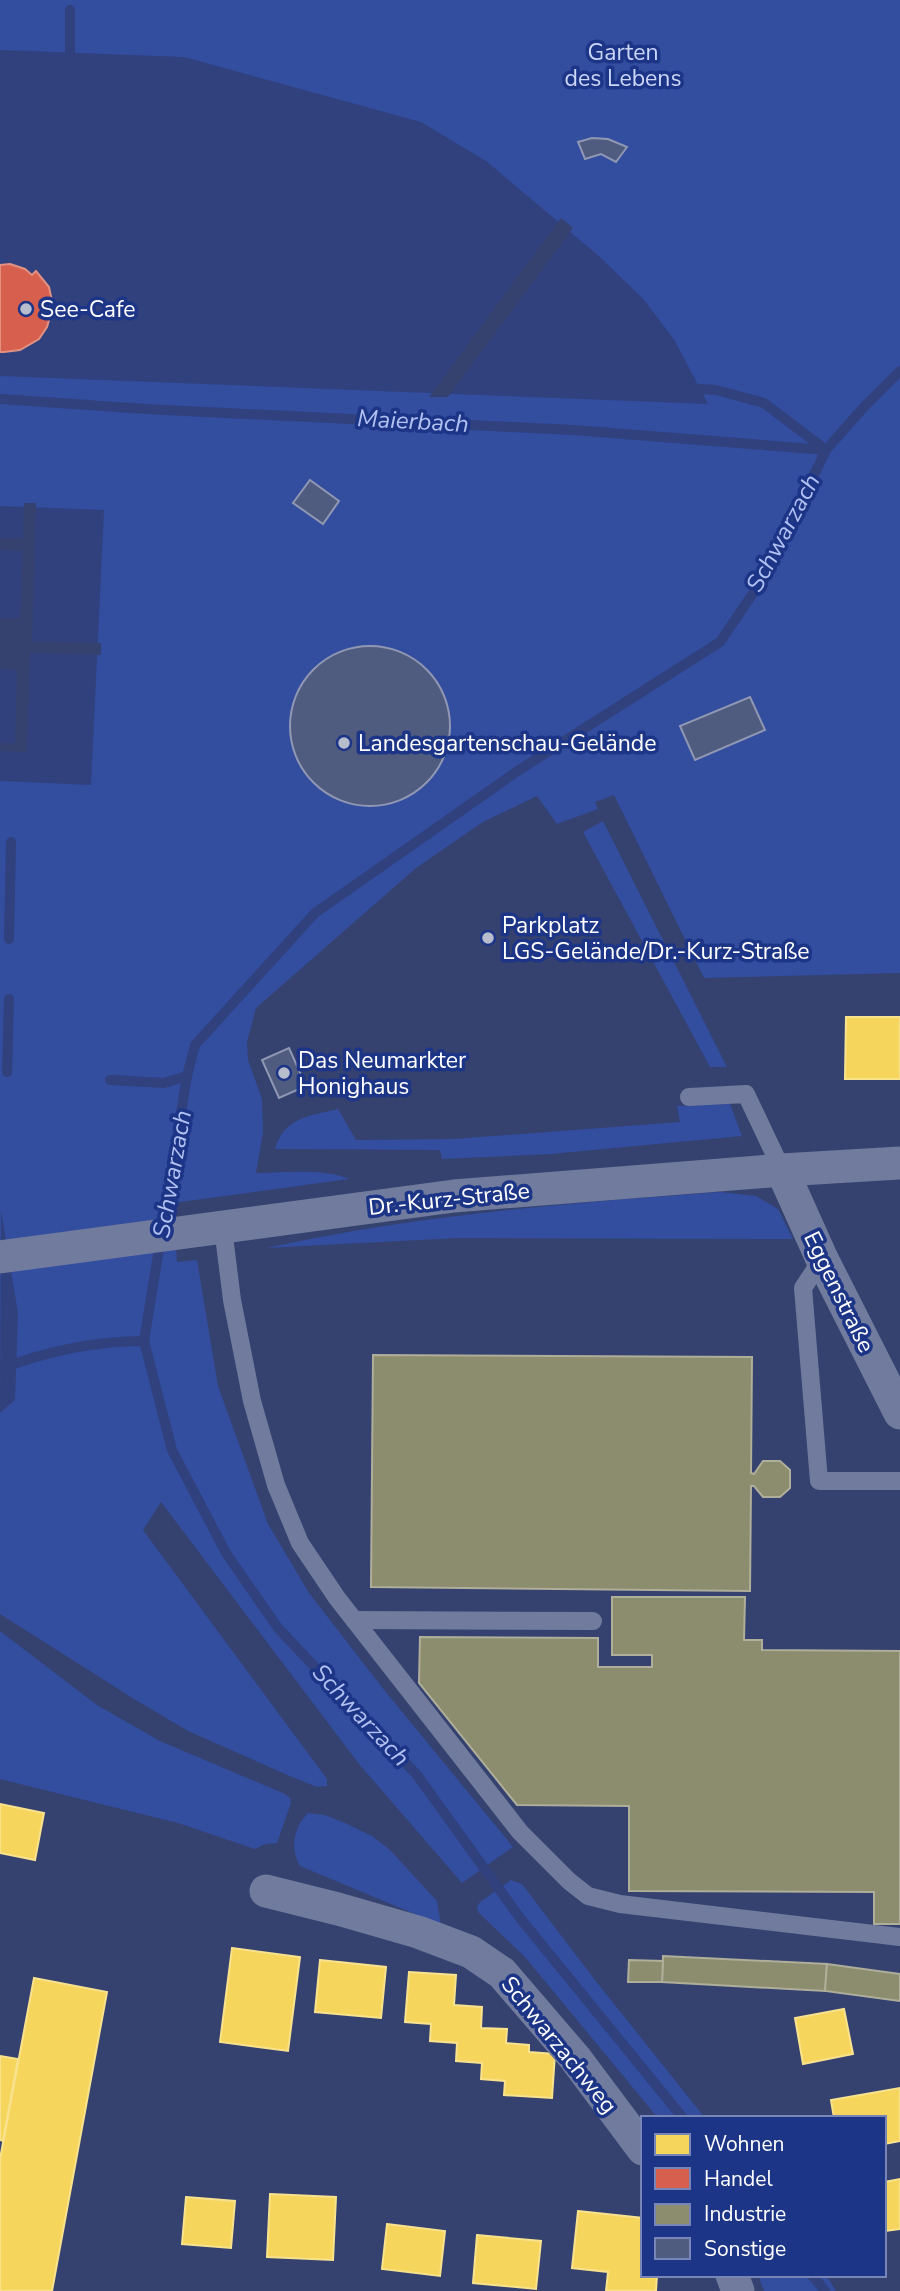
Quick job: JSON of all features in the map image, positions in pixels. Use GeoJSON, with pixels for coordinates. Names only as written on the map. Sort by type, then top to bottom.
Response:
{"type":"FeatureCollection","features":[{"type":"Feature","properties":{"kind":"street","name":"Dr.-Kurz-Straße"},"geometry":{"type":"LineString","coordinates":[[0,1257],[454,1196],[900,1163]]}},
{"type":"Feature","properties":{"kind":"street","name":"Eggenstraße"},"geometry":{"type":"LineString","coordinates":[[782,1170],[822,1259],[900,1413]]}},
{"type":"Feature","properties":{"kind":"street","name":"Schwarzachweg"},"geometry":{"type":"LineString","coordinates":[[266,1891],[418,1932],[471,1952],[502,1973],[575,2058],[641,2146]]}},
{"type":"Feature","properties":{"kind":"lane"},"geometry":{"type":"LineString","coordinates":[[689,1097],[746,1094],[782,1170]]}},
{"type":"Feature","properties":{"kind":"lane"},"geometry":{"type":"LineString","coordinates":[[223,1228],[232,1300],[252,1401],[276,1485],[300,1543],[354,1619],[520,1832],[588,1896],[620,1904],[900,1937]]}},
{"type":"Feature","properties":{"kind":"lane"},"geometry":{"type":"LineString","coordinates":[[822,1259],[803,1288],[819,1481],[900,1481]]}},
{"type":"Feature","properties":{"kind":"lane"},"geometry":{"type":"LineString","coordinates":[[354,1619],[593,1621]]}},
{"type":"Feature","properties":{"kind":"green space","name":"Landesgartenschau-Gelände"},"geometry":{"type":"Polygon","coordinates":[[[0,0],[900,0],[900,973],[704,978],[614,795],[595,802],[598,809],[557,824],[537,796],[483,822],[416,868],[256,1008],[247,1042],[248,1060],[262,1099],[263,1132],[256,1173],[316,1172],[349,1179],[173,1203],[177,1262],[197,1260],[218,1386],[268,1524],[309,1593],[385,1691],[513,1847],[462,1883],[359,1764],[161,1502],[143,1530],[327,1779],[327,1786],[317,1787],[188,1731],[0,1614],[0,0]]]}},
{"type":"Feature","properties":{"kind":"green space"},"geometry":{"type":"Polygon","coordinates":[[[603,821],[727,1067],[710,1067],[583,832],[603,821]]]}},
{"type":"Feature","properties":{"kind":"green space"},"geometry":{"type":"Polygon","coordinates":[[[730,1104],[742,1136],[551,1154],[442,1159],[440,1150],[275,1149],[279,1138],[292,1124],[308,1116],[338,1109],[356,1140],[453,1139],[680,1122],[677,1106],[730,1104]]]}},
{"type":"Feature","properties":{"kind":"green space"},"geometry":{"type":"Polygon","coordinates":[[[720,1192],[756,1196],[778,1209],[793,1239],[457,1238],[267,1248],[436,1219],[549,1206],[720,1192]]]}},
{"type":"Feature","properties":{"kind":"green space"},"geometry":{"type":"Polygon","coordinates":[[[0,1631],[97,1705],[160,1741],[285,1794],[291,1803],[277,1843],[265,1844],[255,1849],[178,1823],[0,1779],[0,1631]]]}},
{"type":"Feature","properties":{"kind":"green space"},"geometry":{"type":"Polygon","coordinates":[[[308,1813],[325,1815],[345,1823],[372,1836],[390,1850],[437,1901],[441,1925],[300,1866],[294,1846],[296,1832],[308,1813]]]}},
{"type":"Feature","properties":{"kind":"green space"},"geometry":{"type":"Polygon","coordinates":[[[511,1880],[522,1884],[703,2116],[656,2116],[525,1957],[478,1912],[480,1902],[511,1880]]]}},
{"type":"Feature","properties":{"kind":"green space"},"geometry":{"type":"Polygon","coordinates":[[[759,2277],[827,2277],[836,2291],[764,2291],[759,2277]]]}},
{"type":"Feature","properties":{"kind":"shaded area"},"geometry":{"type":"Polygon","coordinates":[[[0,50],[184,57],[421,122],[486,161],[600,257],[645,301],[675,341],[708,404],[0,376],[0,50]]]}},
{"type":"Feature","properties":{"kind":"shaded area"},"geometry":{"type":"Polygon","coordinates":[[[0,506],[104,510],[91,785],[0,781],[0,506]]]}},
{"type":"Feature","properties":{"kind":"shaded area"},"geometry":{"type":"Polygon","coordinates":[[[1,1210],[18,1313],[15,1400],[0,1413],[1,1210]]]}},
{"type":"Feature","properties":{"kind":"pier"},"geometry":{"type":"Polygon","coordinates":[[[561,218],[573,228],[448,397],[429,397],[561,218]]]}},
{"type":"Feature","properties":{"kind":"pier"},"geometry":{"type":"Polygon","coordinates":[[[24,503],[36,503],[32,641],[101,643],[101,655],[30,653],[27,752],[0,751],[0,743],[15,743],[17,670],[0,669],[0,618],[20,618],[23,551],[0,550],[0,538],[23,538],[24,503]]]}},
{"type":"Feature","properties":{"kind":"building: Wohnen"},"geometry":{"type":"Polygon","coordinates":[[[846,1017],[900,1017],[900,1079],[845,1079],[846,1017]]]}},
{"type":"Feature","properties":{"kind":"building: Wohnen"},"geometry":{"type":"Polygon","coordinates":[[[0,1804],[44,1813],[35,1860],[0,1853],[0,1804]]]}},
{"type":"Feature","properties":{"kind":"building: Wohnen"},"geometry":{"type":"Polygon","coordinates":[[[232,1948],[300,1957],[288,2051],[220,2042],[232,1948]]]}},
{"type":"Feature","properties":{"kind":"building: Wohnen"},"geometry":{"type":"Polygon","coordinates":[[[320,1960],[386,1967],[381,2018],[315,2012],[320,1960]]]}},
{"type":"Feature","properties":{"kind":"building: Wohnen"},"geometry":{"type":"Polygon","coordinates":[[[409,1972],[456,1975],[454,2005],[482,2007],[481,2028],[507,2029],[506,2043],[529,2045],[529,2052],[555,2054],[552,2098],[504,2095],[505,2081],[481,2079],[482,2063],[456,2061],[457,2043],[430,2041],[431,2024],[405,2022],[409,1972]]]}},
{"type":"Feature","properties":{"kind":"building: Wohnen"},"geometry":{"type":"Polygon","coordinates":[[[34,1978],[107,1992],[52,2291],[0,2291],[0,2159],[34,1978]]]}},
{"type":"Feature","properties":{"kind":"building: Wohnen"},"geometry":{"type":"Polygon","coordinates":[[[844,2009],[853,2054],[803,2064],[795,2018],[844,2009]]]}},
{"type":"Feature","properties":{"kind":"building: Wohnen"},"geometry":{"type":"Polygon","coordinates":[[[0,2056],[18,2059],[3,2141],[0,2140],[0,2056]]]}},
{"type":"Feature","properties":{"kind":"building: Wohnen"},"geometry":{"type":"Polygon","coordinates":[[[900,2088],[900,2141],[886,2144],[886,2116],[834,2116],[831,2100],[900,2088]]]}},
{"type":"Feature","properties":{"kind":"building: Wohnen"},"geometry":{"type":"Polygon","coordinates":[[[900,2179],[900,2229],[886,2231],[886,2182],[900,2179]]]}},
{"type":"Feature","properties":{"kind":"building: Wohnen"},"geometry":{"type":"Polygon","coordinates":[[[270,2194],[336,2197],[333,2260],[267,2257],[270,2194]]]}},
{"type":"Feature","properties":{"kind":"building: Wohnen"},"geometry":{"type":"Polygon","coordinates":[[[186,2197],[235,2201],[231,2248],[182,2244],[186,2197]]]}},
{"type":"Feature","properties":{"kind":"building: Wohnen"},"geometry":{"type":"Polygon","coordinates":[[[578,2211],[641,2218],[641,2277],[657,2277],[656,2291],[606,2291],[608,2272],[572,2268],[578,2211]]]}},
{"type":"Feature","properties":{"kind":"building: Wohnen"},"geometry":{"type":"Polygon","coordinates":[[[387,2224],[445,2231],[440,2276],[382,2269],[387,2224]]]}},
{"type":"Feature","properties":{"kind":"building: Wohnen"},"geometry":{"type":"Polygon","coordinates":[[[477,2235],[541,2241],[536,2289],[473,2283],[477,2235]]]}},
{"type":"Feature","properties":{"kind":"building: Handel","name":"See-Cafe"},"geometry":{"type":"Polygon","coordinates":[[[10,264],[25,269],[32,275],[36,271],[49,287],[53,306],[47,327],[39,339],[20,350],[0,352],[0,265],[10,264]]]}},
{"type":"Feature","properties":{"kind":"building: Industrie"},"geometry":{"type":"Polygon","coordinates":[[[373,1355],[752,1357],[751,1473],[754,1474],[763,1461],[780,1461],[790,1470],[790,1488],[780,1497],[763,1497],[751,1486],[750,1591],[371,1587],[373,1355]]]}},
{"type":"Feature","properties":{"kind":"building: Industrie"},"geometry":{"type":"Polygon","coordinates":[[[612,1597],[745,1597],[744,1640],[762,1640],[762,1650],[900,1651],[900,1924],[874,1924],[874,1892],[629,1891],[629,1806],[517,1805],[419,1683],[420,1637],[598,1638],[598,1667],[652,1667],[652,1655],[612,1655],[612,1597]]]}},
{"type":"Feature","properties":{"kind":"building: Industrie"},"geometry":{"type":"Polygon","coordinates":[[[663,1956],[827,1964],[825,1991],[662,1982],[663,1956]]]}},
{"type":"Feature","properties":{"kind":"building: Industrie"},"geometry":{"type":"Polygon","coordinates":[[[629,1960],[663,1961],[662,1982],[628,1982],[629,1960]]]}},
{"type":"Feature","properties":{"kind":"building: Industrie"},"geometry":{"type":"Polygon","coordinates":[[[827,1964],[900,1974],[900,2001],[825,1991],[827,1964]]]}},
{"type":"Feature","properties":{"kind":"building: Sonstige"},"geometry":{"type":"Polygon","coordinates":[[[592,138],[608,139],[627,147],[616,162],[601,154],[585,159],[578,142],[592,138]]]}},
{"type":"Feature","properties":{"kind":"building: Sonstige"},"geometry":{"type":"Polygon","coordinates":[[[310,480],[339,501],[323,524],[293,503],[310,480]]]}},
{"type":"Feature","properties":{"kind":"building: Sonstige"},"geometry":{"type":"Polygon","coordinates":[[[370,646],[401,652],[427,669],[444,695],[450,726],[444,757],[427,783],[401,800],[370,806],[339,800],[313,783],[296,757],[290,726],[296,695],[313,669],[339,652],[370,646]]]}},
{"type":"Feature","properties":{"kind":"building: Sonstige"},"geometry":{"type":"Polygon","coordinates":[[[750,697],[765,730],[695,760],[680,726],[750,697]]]}},
{"type":"Feature","properties":{"kind":"building: Sonstige","name":"Das Neumarkter Honighaus"},"geometry":{"type":"Polygon","coordinates":[[[289,1048],[306,1086],[279,1098],[262,1060],[289,1048]]]}},
{"type":"Feature","properties":{"kind":"waterway"},"geometry":{"type":"LineString","coordinates":[[70,10],[70,53]]}},
{"type":"Feature","properties":{"kind":"waterway","name":"Schwarzach"},"geometry":{"type":"LineString","coordinates":[[681,2116],[520,1918],[417,1775],[278,1628],[226,1553],[172,1450],[144,1341],[187,1076],[195,1045],[315,913],[519,770],[720,642],[766,574],[826,450],[900,371]]}},
{"type":"Feature","properties":{"kind":"waterway"},"geometry":{"type":"LineString","coordinates":[[685,388],[716,390],[764,403],[826,450]]}},
{"type":"Feature","properties":{"kind":"waterway","name":"Maierbach"},"geometry":{"type":"LineString","coordinates":[[0,399],[573,430],[826,450]]}},
{"type":"Feature","properties":{"kind":"waterway"},"geometry":{"type":"LineString","coordinates":[[9,939],[11,842]]}},
{"type":"Feature","properties":{"kind":"waterway"},"geometry":{"type":"LineString","coordinates":[[7,1072],[9,999]]}},
{"type":"Feature","properties":{"kind":"waterway"},"geometry":{"type":"LineString","coordinates":[[110,1080],[164,1083],[187,1076]]}},
{"type":"Feature","properties":{"kind":"waterway"},"geometry":{"type":"LineString","coordinates":[[0,1369],[71,1349],[144,1341]]}},
{"type":"Feature","properties":{"kind":"waterway","name":"Schwarzach"},"geometry":{"type":"LineString","coordinates":[[814,2277],[825,2291]]}},
{"type":"Feature","properties":{"kind":"place","name":"See-Cafe"},"geometry":{"type":"Point","coordinates":[26,309]}},
{"type":"Feature","properties":{"kind":"place","name":"Landesgartenschau-Gelände"},"geometry":{"type":"Point","coordinates":[344,743]}},
{"type":"Feature","properties":{"kind":"place","name":"Parkplatz LGS-Gelände/Dr.-Kurz-Straße"},"geometry":{"type":"Point","coordinates":[488,938]}},
{"type":"Feature","properties":{"kind":"place","name":"Das Neumarkter Honighaus"},"geometry":{"type":"Point","coordinates":[284,1073]}},
{"type":"Feature","properties":{"kind":"park label","name":"Garten des Lebens"},"geometry":{"type":"Point","coordinates":[623,65]}}]}
